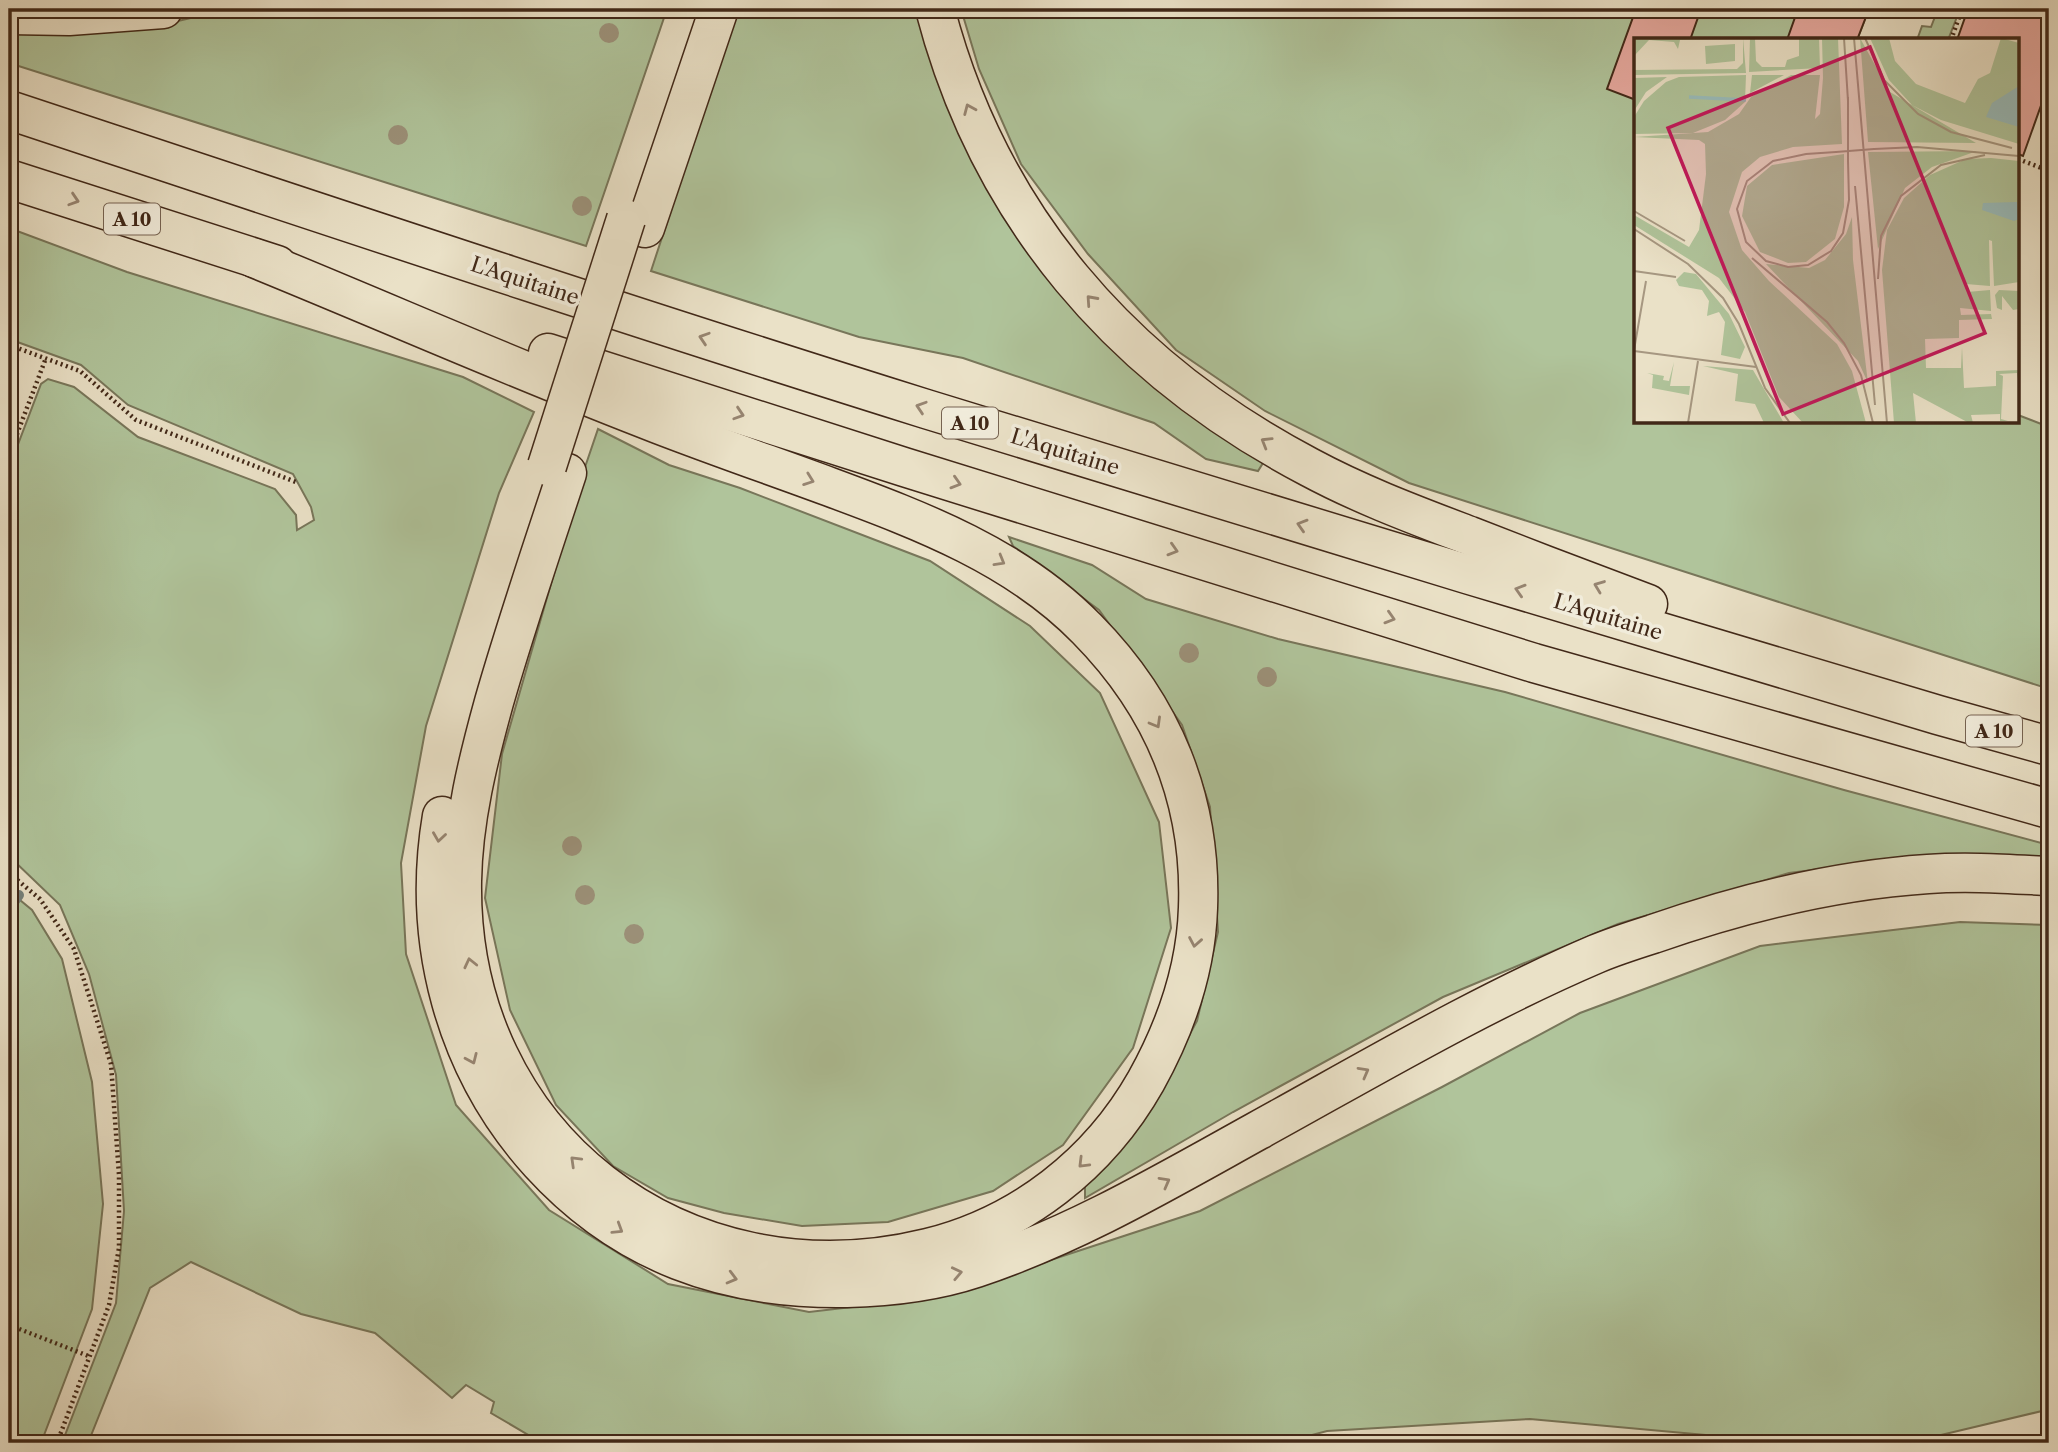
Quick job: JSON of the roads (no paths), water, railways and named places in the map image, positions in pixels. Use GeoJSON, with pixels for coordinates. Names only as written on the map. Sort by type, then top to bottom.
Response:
{"type":"FeatureCollection","features":[{"type":"Feature","properties":{"kind":"highway"},"geometry":{"type":"LineString","coordinates":[[9,15],[69,16],[163,9]]}},
{"type":"Feature","properties":{"kind":"highway"},"geometry":{"type":"LineString","coordinates":[[254,258],[653,422],[894,511],[1005,563],[1056,601],[1089,631],[1143,700],[1170,747],[1188,799],[1197,846],[1198,930],[1190,974],[1178,1016],[1134,1103],[1104,1141],[1068,1177],[1035,1202],[992,1227],[943,1244],[898,1255],[843,1260],[785,1259],[694,1237],[641,1211],[575,1162],[557,1143],[521,1093],[487,1028],[466,949],[462,893],[464,841],[476,769],[557,470],[635,224],[696,9]]}},
{"type":"Feature","properties":{"kind":"highway"},"geometry":{"type":"LineString","coordinates":[[635,224],[719,9]]}},
{"type":"Feature","properties":{"kind":"highway"},"geometry":{"type":"LineString","coordinates":[[935,9],[948,55],[971,115],[1001,176],[1036,231],[1067,273],[1104,315],[1148,359],[1198,398],[1307,467],[1392,507],[1938,715]]}},
{"type":"Feature","properties":{"kind":"highway","name":"L'Aquitaine"},"geometry":{"type":"LineString","coordinates":[[9,110],[518,279],[923,408],[1260,513],[2049,746]]}},
{"type":"Feature","properties":{"kind":"highway","name":"A 10"},"geometry":{"type":"LineString","coordinates":[[9,179],[904,467],[1508,655],[2049,809]]}},
{"type":"Feature","properties":{"kind":"highway"},"geometry":{"type":"LineString","coordinates":[[557,470],[474,687],[453,758],[435,878],[439,953],[448,993],[457,1024],[486,1090],[524,1145],[547,1170],[601,1219],[634,1239],[679,1260],[740,1280],[783,1287],[890,1287],[970,1270],[1034,1247],[1121,1206],[1427,1037],[1496,1002],[1598,953],[1689,921],[1772,898],[1860,881],[1931,874],[2049,876]]}},
{"type":"Feature","properties":{"kind":"waterway"},"geometry":{"type":"LineString","coordinates":[[9,909],[19,895]]}}]}
